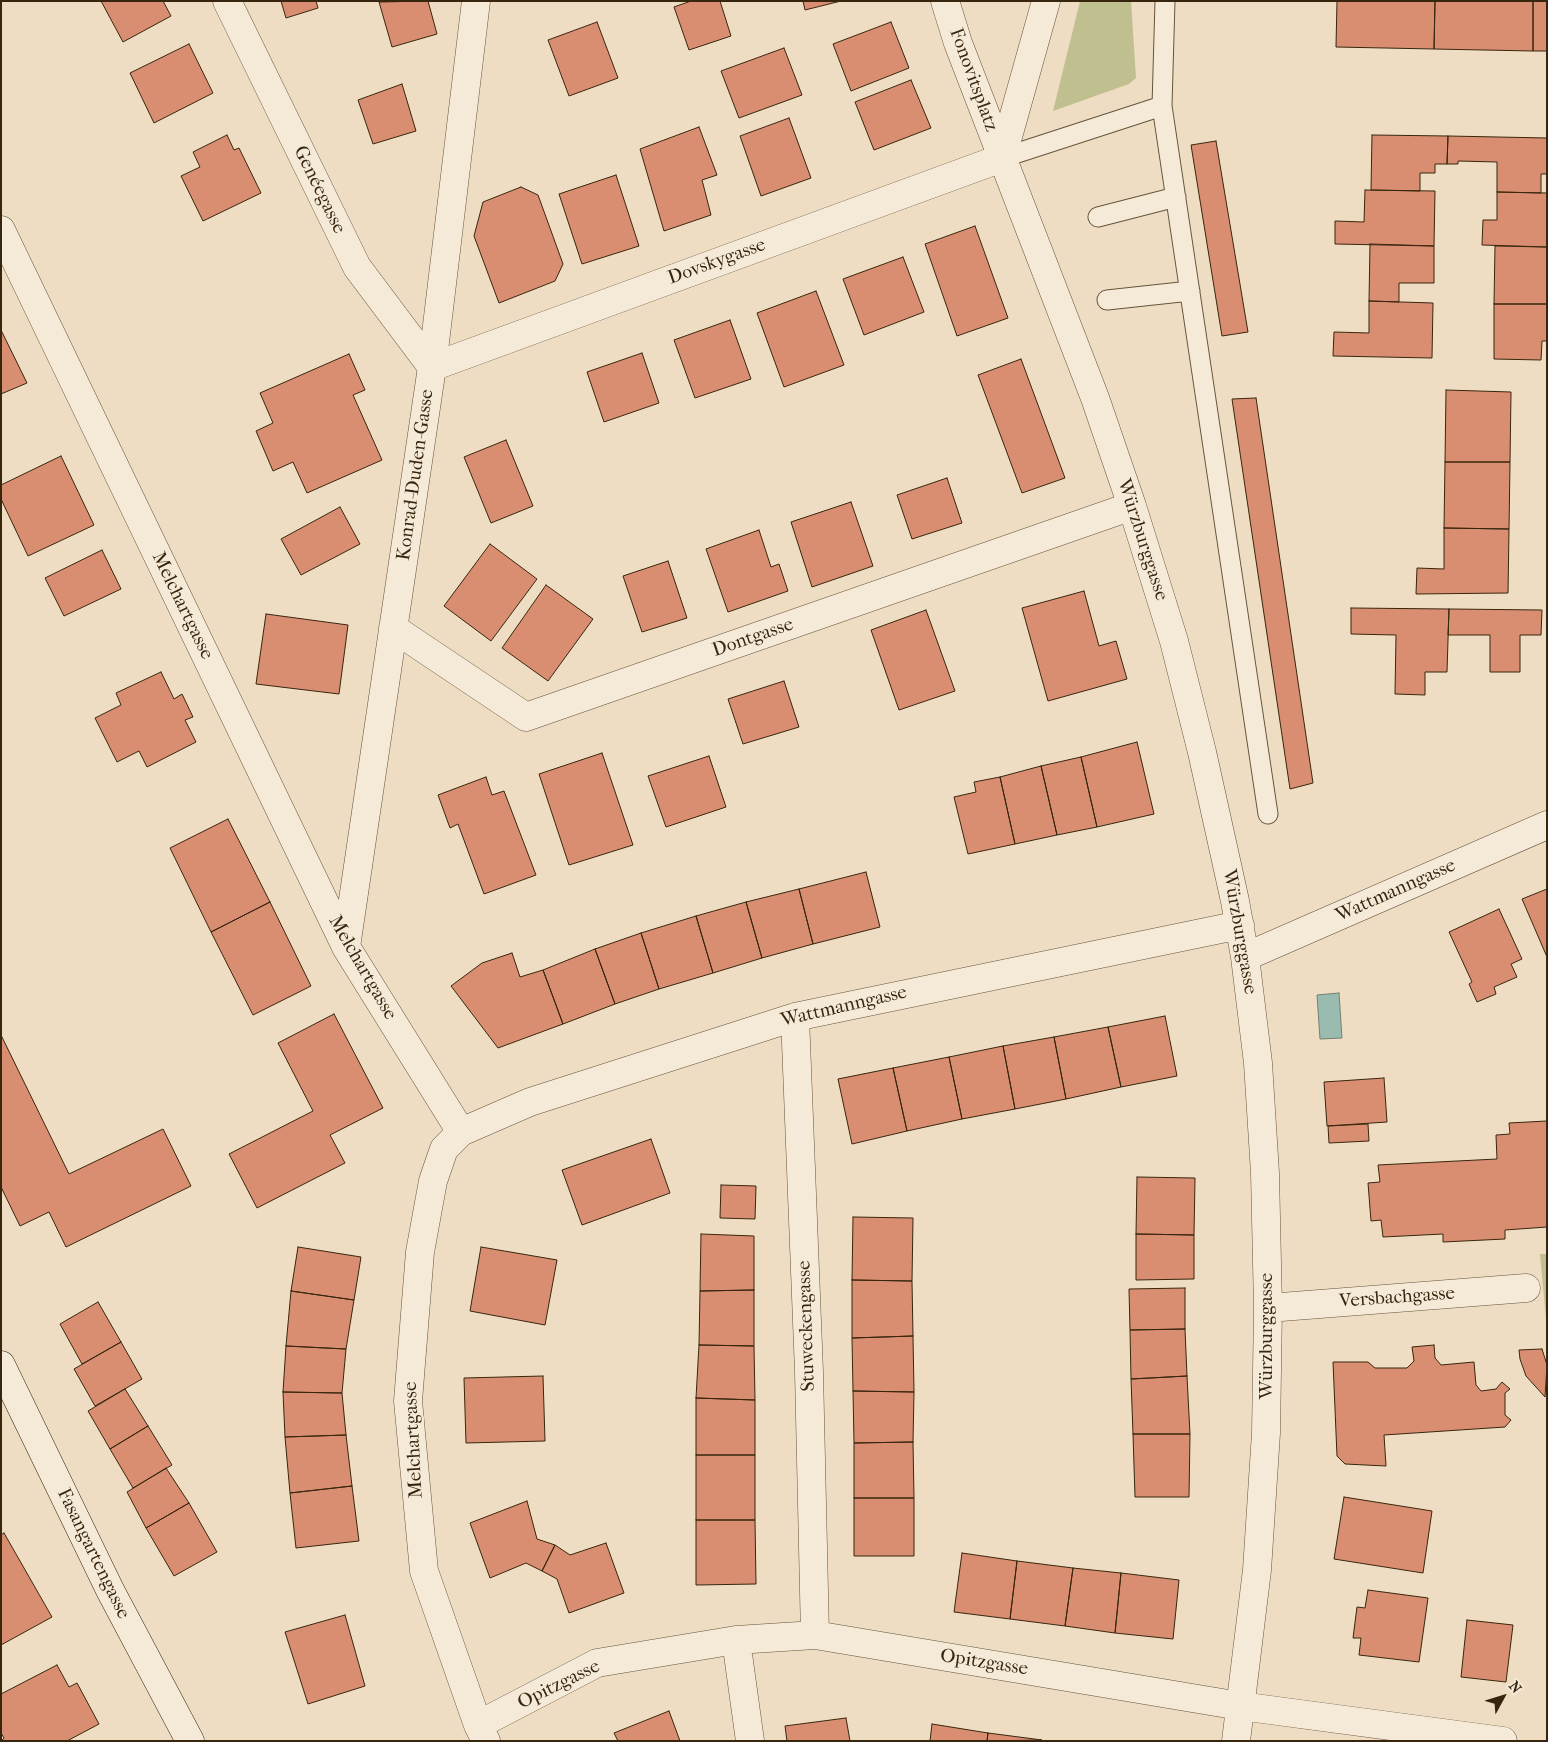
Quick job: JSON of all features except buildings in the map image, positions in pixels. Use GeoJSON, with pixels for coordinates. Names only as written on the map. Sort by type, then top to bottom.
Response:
{"type":"FeatureCollection","features":[{"type":"Feature","properties":{"kind":"street","name":"Genéegasse"},"geometry":{"type":"LineString","coordinates":[[227,1],[357,267],[432,366]]}},
{"type":"Feature","properties":{"kind":"street","name":"Konrad-Duden-Gasse"},"geometry":{"type":"LineString","coordinates":[[346,946],[432,366],[476,1]]}},
{"type":"Feature","properties":{"kind":"street","name":"Fonovitsplatz"},"geometry":{"type":"LineString","coordinates":[[945,1],[958,43],[1002,158]]}},
{"type":"Feature","properties":{"kind":"street"},"geometry":{"type":"LineString","coordinates":[[1002,158],[1046,1]]}},
{"type":"Feature","properties":{"kind":"street","name":"Dovskygasse"},"geometry":{"type":"LineString","coordinates":[[432,366],[1002,158]]}},
{"type":"Feature","properties":{"kind":"street","name":"Würzburggasse"},"geometry":{"type":"LineString","coordinates":[[1002,158],[1095,398],[1132,506],[1179,659],[1202,752],[1240,925],[1245,957],[1259,1072],[1265,1173],[1268,1308],[1266,1433],[1256,1570],[1236,1741]]}},
{"type":"Feature","properties":{"kind":"street","name":"Melchartgasse"},"geometry":{"type":"LineString","coordinates":[[1,230],[346,946],[461,1132],[444,1148],[432,1190],[420,1252],[408,1401],[424,1571],[482,1733]]}},
{"type":"Feature","properties":{"kind":"street","name":"Dontgasse"},"geometry":{"type":"LineString","coordinates":[[394,628],[526,717],[1132,506]]}},
{"type":"Feature","properties":{"kind":"street","name":"Wattmanngasse"},"geometry":{"type":"LineString","coordinates":[[1245,957],[1547,825]]}},
{"type":"Feature","properties":{"kind":"street","name":"Wattmanngasse"},"geometry":{"type":"LineString","coordinates":[[461,1132],[530,1102],[795,1016],[1240,925]]}},
{"type":"Feature","properties":{"kind":"street","name":"Stuweckengasse"},"geometry":{"type":"LineString","coordinates":[[795,1016],[809,1372],[815,1635]]}},
{"type":"Feature","properties":{"kind":"street","name":"Versbachgasse"},"geometry":{"type":"LineString","coordinates":[[1268,1308],[1526,1288]]}},
{"type":"Feature","properties":{"kind":"street","name":"Fasangartengasse"},"geometry":{"type":"LineString","coordinates":[[1,1365],[110,1590],[190,1741]]}},
{"type":"Feature","properties":{"kind":"street","name":"Opitzgasse"},"geometry":{"type":"LineString","coordinates":[[482,1733],[597,1663],[736,1640],[815,1635],[1240,1706],[1503,1741]]}},
{"type":"Feature","properties":{"kind":"street"},"geometry":{"type":"LineString","coordinates":[[736,1640],[750,1741]]}},
{"type":"Feature","properties":{"kind":"lane"},"geometry":{"type":"LineString","coordinates":[[1166,1],[1162,106],[1268,814]]}},
{"type":"Feature","properties":{"kind":"lane"},"geometry":{"type":"LineString","coordinates":[[1002,158],[1162,106]]}},
{"type":"Feature","properties":{"kind":"lane"},"geometry":{"type":"LineString","coordinates":[[1098,217],[1176,197]]}},
{"type":"Feature","properties":{"kind":"lane"},"geometry":{"type":"LineString","coordinates":[[1107,300],[1190,291]]}},
{"type":"Feature","properties":{"kind":"shaded area"},"geometry":{"type":"Polygon","coordinates":[[[1080,1],[1131,1],[1136,78],[1129,84],[1053,111],[1080,1]]]}},
{"type":"Feature","properties":{"kind":"shaded area"},"geometry":{"type":"Polygon","coordinates":[[[1540,1254],[1547,1254],[1547,1319],[1546,1319],[1540,1254]]]}},
{"type":"Feature","properties":{"kind":"water"},"geometry":{"type":"Polygon","coordinates":[[[1339,993],[1342,1038],[1320,1039],[1317,995],[1339,993]]]}}]}
